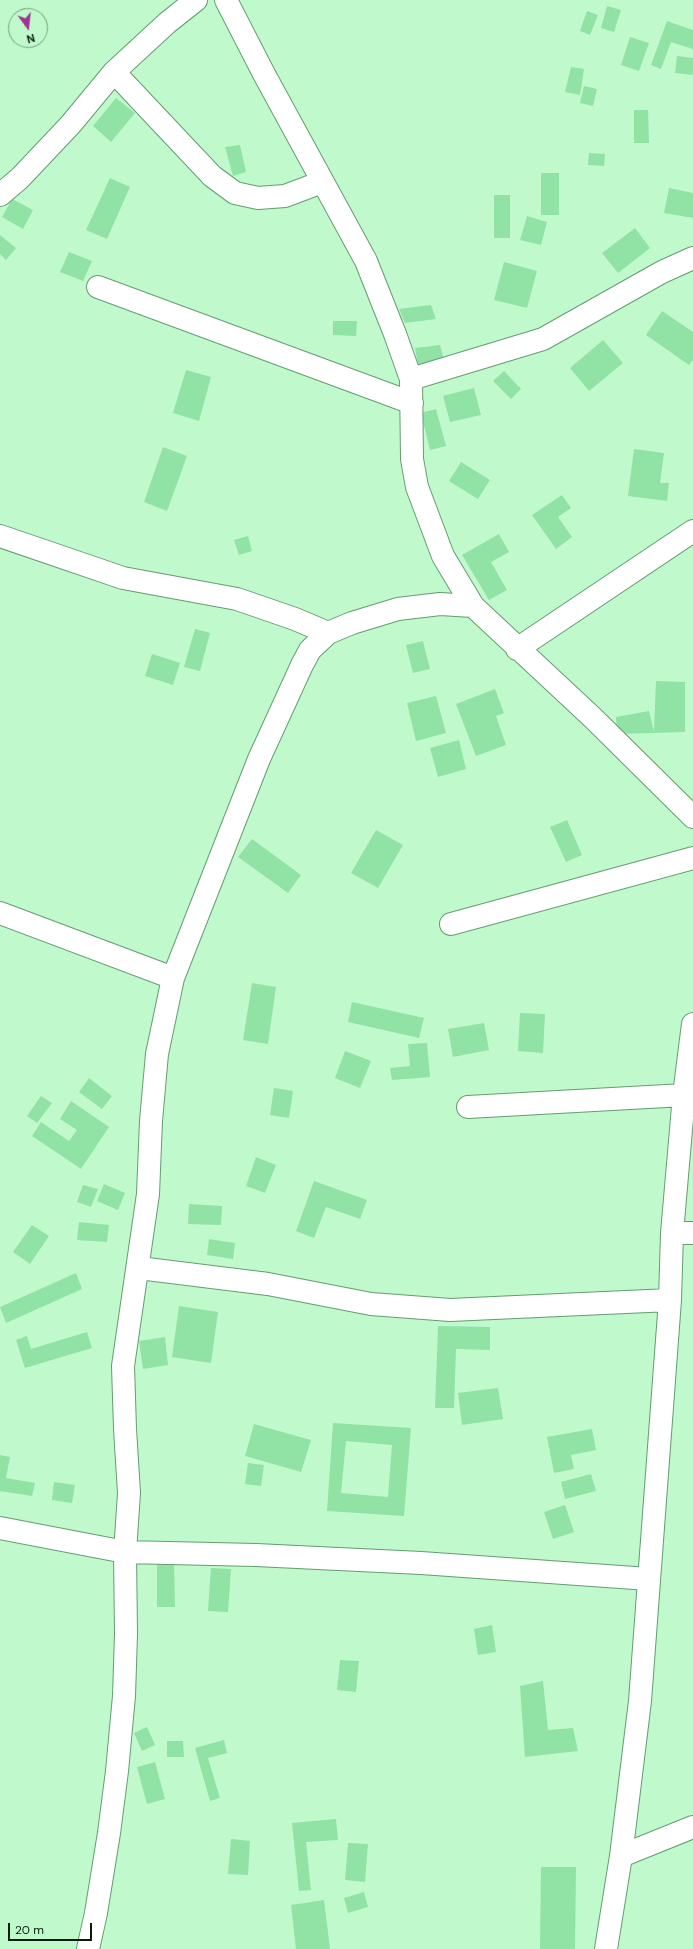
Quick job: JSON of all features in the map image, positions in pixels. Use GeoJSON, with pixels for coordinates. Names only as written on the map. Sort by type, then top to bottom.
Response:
{"type":"FeatureCollection","features":[{"type":"Feature","properties":{"kind":"street"},"geometry":{"type":"LineString","coordinates":[[0,195],[20,178],[71,124],[114,72],[167,23],[196,0]]}},
{"type":"Feature","properties":{"kind":"street"},"geometry":{"type":"LineString","coordinates":[[226,0],[322,182],[366,261],[395,334],[411,379],[412,459],[417,487],[443,556],[473,606],[517,649],[593,718],[693,817]]}},
{"type":"Feature","properties":{"kind":"street"},"geometry":{"type":"LineString","coordinates":[[114,72],[212,176],[235,193],[258,198],[286,196],[322,182]]}},
{"type":"Feature","properties":{"kind":"street"},"geometry":{"type":"LineString","coordinates":[[411,379],[543,339],[662,272],[693,258]]}},
{"type":"Feature","properties":{"kind":"street"},"geometry":{"type":"LineString","coordinates":[[98,286],[412,403]]}},
{"type":"Feature","properties":{"kind":"street"},"geometry":{"type":"LineString","coordinates":[[517,649],[693,531]]}},
{"type":"Feature","properties":{"kind":"street"},"geometry":{"type":"LineString","coordinates":[[0,536],[123,578],[237,599],[295,619],[328,633]]}},
{"type":"Feature","properties":{"kind":"street"},"geometry":{"type":"LineString","coordinates":[[88,1949],[96,1913],[109,1833],[117,1771],[124,1696],[126,1634],[125,1552],[129,1493],[123,1366],[148,1194],[151,1121],[157,1054],[173,978],[262,752],[310,650],[328,633],[352,622],[398,609],[440,604],[473,606]]}},
{"type":"Feature","properties":{"kind":"street"},"geometry":{"type":"LineString","coordinates":[[451,924],[693,858]]}},
{"type":"Feature","properties":{"kind":"street"},"geometry":{"type":"LineString","coordinates":[[0,913],[173,978]]}},
{"type":"Feature","properties":{"kind":"street"},"geometry":{"type":"LineString","coordinates":[[606,1949],[621,1856],[640,1701],[670,1300],[683,1233],[684,1095],[693,1024]]}},
{"type":"Feature","properties":{"kind":"street"},"geometry":{"type":"LineString","coordinates":[[468,1107],[684,1095]]}},
{"type":"Feature","properties":{"kind":"street"},"geometry":{"type":"LineString","coordinates":[[138,1268],[268,1284],[372,1304],[450,1310],[670,1300]]}},
{"type":"Feature","properties":{"kind":"street"},"geometry":{"type":"LineString","coordinates":[[0,1528],[125,1552],[256,1555],[413,1562],[649,1579]]}},
{"type":"Feature","properties":{"kind":"street"},"geometry":{"type":"LineString","coordinates":[[621,1856],[693,1827]]}},
{"type":"Feature","properties":{"kind":"building"},"geometry":{"type":"Polygon","coordinates":[[[607,6],[621,10],[614,32],[601,28],[607,6]]]}},
{"type":"Feature","properties":{"kind":"building"},"geometry":{"type":"Polygon","coordinates":[[[587,11],[598,15],[590,35],[580,31],[587,11]]]}},
{"type":"Feature","properties":{"kind":"building"},"geometry":{"type":"Polygon","coordinates":[[[667,21],[693,30],[693,49],[671,42],[661,69],[651,65],[667,21]]]}},
{"type":"Feature","properties":{"kind":"building"},"geometry":{"type":"Polygon","coordinates":[[[630,37],[649,43],[639,71],[621,65],[630,37]]]}},
{"type":"Feature","properties":{"kind":"building"},"geometry":{"type":"Polygon","coordinates":[[[677,56],[693,58],[693,75],[675,73],[677,56]]]}},
{"type":"Feature","properties":{"kind":"building"},"geometry":{"type":"Polygon","coordinates":[[[571,67],[584,69],[580,95],[565,92],[571,67]]]}},
{"type":"Feature","properties":{"kind":"building"},"geometry":{"type":"Polygon","coordinates":[[[584,86],[597,89],[593,106],[580,103],[584,86]]]}},
{"type":"Feature","properties":{"kind":"building"},"geometry":{"type":"Polygon","coordinates":[[[116,98],[135,113],[111,142],[93,126],[116,98]]]}},
{"type":"Feature","properties":{"kind":"building"},"geometry":{"type":"Polygon","coordinates":[[[634,110],[648,110],[649,143],[634,143],[634,110]]]}},
{"type":"Feature","properties":{"kind":"building"},"geometry":{"type":"Polygon","coordinates":[[[240,145],[246,172],[233,176],[225,147],[240,145]]]}},
{"type":"Feature","properties":{"kind":"building"},"geometry":{"type":"Polygon","coordinates":[[[589,153],[605,154],[604,166],[588,165],[589,153]]]}},
{"type":"Feature","properties":{"kind":"building"},"geometry":{"type":"Polygon","coordinates":[[[541,173],[559,173],[559,215],[541,215],[541,173]]]}},
{"type":"Feature","properties":{"kind":"building"},"geometry":{"type":"Polygon","coordinates":[[[110,178],[130,187],[107,239],[86,230],[110,178]]]}},
{"type":"Feature","properties":{"kind":"building"},"geometry":{"type":"Polygon","coordinates":[[[669,188],[693,193],[693,218],[664,213],[669,188]]]}},
{"type":"Feature","properties":{"kind":"building"},"geometry":{"type":"Polygon","coordinates":[[[494,195],[510,195],[510,238],[494,238],[494,195]]]}},
{"type":"Feature","properties":{"kind":"building"},"geometry":{"type":"Polygon","coordinates":[[[12,199],[33,210],[23,229],[2,217],[12,199]]]}},
{"type":"Feature","properties":{"kind":"building"},"geometry":{"type":"Polygon","coordinates":[[[527,216],[547,222],[541,245],[520,240],[527,216]]]}},
{"type":"Feature","properties":{"kind":"building"},"geometry":{"type":"Polygon","coordinates":[[[635,228],[650,248],[618,273],[602,253],[635,228]]]}},
{"type":"Feature","properties":{"kind":"building"},"geometry":{"type":"Polygon","coordinates":[[[0,235],[16,248],[6,260],[0,254],[0,235]]]}},
{"type":"Feature","properties":{"kind":"building"},"geometry":{"type":"Polygon","coordinates":[[[69,252],[92,261],[83,281],[60,272],[69,252]]]}},
{"type":"Feature","properties":{"kind":"building"},"geometry":{"type":"Polygon","coordinates":[[[504,262],[537,271],[527,308],[494,300],[504,262]]]}},
{"type":"Feature","properties":{"kind":"building"},"geometry":{"type":"Polygon","coordinates":[[[431,305],[436,319],[405,323],[399,309],[431,305]]]}},
{"type":"Feature","properties":{"kind":"building"},"geometry":{"type":"Polygon","coordinates":[[[662,311],[693,332],[693,360],[689,365],[646,335],[662,311]]]}},
{"type":"Feature","properties":{"kind":"building"},"geometry":{"type":"Polygon","coordinates":[[[333,321],[357,321],[356,336],[333,335],[333,321]]]}},
{"type":"Feature","properties":{"kind":"building"},"geometry":{"type":"Polygon","coordinates":[[[603,340],[623,363],[589,391],[570,368],[603,340]]]}},
{"type":"Feature","properties":{"kind":"building"},"geometry":{"type":"Polygon","coordinates":[[[440,345],[444,360],[418,364],[415,348],[440,345]]]}},
{"type":"Feature","properties":{"kind":"building"},"geometry":{"type":"Polygon","coordinates":[[[186,370],[211,377],[199,421],[173,413],[186,370]]]}},
{"type":"Feature","properties":{"kind":"building"},"geometry":{"type":"Polygon","coordinates":[[[504,371],[521,389],[511,399],[493,381],[504,371]]]}},
{"type":"Feature","properties":{"kind":"building"},"geometry":{"type":"Polygon","coordinates":[[[474,388],[481,415],[450,422],[443,396],[474,388]]]}},
{"type":"Feature","properties":{"kind":"building"},"geometry":{"type":"Polygon","coordinates":[[[436,409],[446,446],[430,450],[421,413],[436,409]]]}},
{"type":"Feature","properties":{"kind":"building"},"geometry":{"type":"Polygon","coordinates":[[[163,447],[187,456],[167,511],[144,502],[163,447]]]}},
{"type":"Feature","properties":{"kind":"building"},"geometry":{"type":"Polygon","coordinates":[[[634,449],[664,453],[660,483],[669,483],[667,501],[628,496],[634,449]]]}},
{"type":"Feature","properties":{"kind":"building"},"geometry":{"type":"Polygon","coordinates":[[[461,462],[490,480],[478,499],[449,481],[461,462]]]}},
{"type":"Feature","properties":{"kind":"building"},"geometry":{"type":"Polygon","coordinates":[[[562,495],[571,508],[558,517],[572,537],[556,549],[532,515],[562,495]]]}},
{"type":"Feature","properties":{"kind":"building"},"geometry":{"type":"Polygon","coordinates":[[[499,534],[509,552],[491,562],[507,590],[489,600],[462,555],[499,534]]]}},
{"type":"Feature","properties":{"kind":"building"},"geometry":{"type":"Polygon","coordinates":[[[248,536],[252,551],[239,555],[234,540],[248,536]]]}},
{"type":"Feature","properties":{"kind":"building"},"geometry":{"type":"Polygon","coordinates":[[[195,629],[210,633],[200,671],[184,667],[195,629]]]}},
{"type":"Feature","properties":{"kind":"building"},"geometry":{"type":"Polygon","coordinates":[[[423,641],[430,669],[413,673],[406,645],[423,641]]]}},
{"type":"Feature","properties":{"kind":"building"},"geometry":{"type":"Polygon","coordinates":[[[152,654],[180,663],[173,685],[145,676],[152,654]]]}},
{"type":"Feature","properties":{"kind":"building"},"geometry":{"type":"Polygon","coordinates":[[[656,681],[685,682],[685,732],[617,734],[616,717],[649,711],[654,732],[656,681]]]}},
{"type":"Feature","properties":{"kind":"building"},"geometry":{"type":"Polygon","coordinates":[[[495,689],[504,713],[496,716],[506,745],[476,756],[456,704],[495,689]]]}},
{"type":"Feature","properties":{"kind":"building"},"geometry":{"type":"Polygon","coordinates":[[[436,696],[446,733],[416,741],[407,703],[436,696]]]}},
{"type":"Feature","properties":{"kind":"building"},"geometry":{"type":"Polygon","coordinates":[[[459,740],[466,769],[438,777],[430,748],[459,740]]]}},
{"type":"Feature","properties":{"kind":"building"},"geometry":{"type":"Polygon","coordinates":[[[567,820],[582,855],[566,862],[550,827],[567,820]]]}},
{"type":"Feature","properties":{"kind":"building"},"geometry":{"type":"Polygon","coordinates":[[[376,830],[403,845],[378,888],[351,873],[376,830]]]}},
{"type":"Feature","properties":{"kind":"building"},"geometry":{"type":"Polygon","coordinates":[[[252,839],[301,875],[288,893],[238,857],[252,839]]]}},
{"type":"Feature","properties":{"kind":"building"},"geometry":{"type":"Polygon","coordinates":[[[252,983],[276,987],[268,1044],[243,1040],[252,983]]]}},
{"type":"Feature","properties":{"kind":"building"},"geometry":{"type":"Polygon","coordinates":[[[352,1002],[424,1018],[419,1038],[348,1022],[352,1002]]]}},
{"type":"Feature","properties":{"kind":"building"},"geometry":{"type":"Polygon","coordinates":[[[520,1013],[545,1014],[543,1053],[518,1051],[520,1013]]]}},
{"type":"Feature","properties":{"kind":"building"},"geometry":{"type":"Polygon","coordinates":[[[484,1023],[489,1050],[453,1057],[448,1029],[484,1023]]]}},
{"type":"Feature","properties":{"kind":"building"},"geometry":{"type":"Polygon","coordinates":[[[427,1043],[430,1077],[392,1080],[390,1068],[410,1066],[408,1044],[427,1043]]]}},
{"type":"Feature","properties":{"kind":"building"},"geometry":{"type":"Polygon","coordinates":[[[345,1051],[371,1061],[360,1088],[335,1078],[345,1051]]]}},
{"type":"Feature","properties":{"kind":"building"},"geometry":{"type":"Polygon","coordinates":[[[89,1078],[112,1096],[102,1109],[79,1092],[89,1078]]]}},
{"type":"Feature","properties":{"kind":"building"},"geometry":{"type":"Polygon","coordinates":[[[274,1088],[293,1091],[289,1118],[270,1115],[274,1088]]]}},
{"type":"Feature","properties":{"kind":"building"},"geometry":{"type":"Polygon","coordinates":[[[41,1096],[52,1103],[37,1123],[27,1116],[41,1096]]]}},
{"type":"Feature","properties":{"kind":"building"},"geometry":{"type":"Polygon","coordinates":[[[71,1101],[109,1127],[81,1169],[32,1136],[41,1122],[69,1141],[77,1130],[60,1119],[71,1101]]]}},
{"type":"Feature","properties":{"kind":"building"},"geometry":{"type":"Polygon","coordinates":[[[256,1157],[276,1165],[265,1193],[246,1186],[256,1157]]]}},
{"type":"Feature","properties":{"kind":"building"},"geometry":{"type":"Polygon","coordinates":[[[314,1181],[367,1200],[360,1219],[326,1207],[314,1238],[296,1231],[314,1181]]]}},
{"type":"Feature","properties":{"kind":"building"},"geometry":{"type":"Polygon","coordinates":[[[104,1184],[125,1193],[118,1210],[97,1201],[104,1184]]]}},
{"type":"Feature","properties":{"kind":"building"},"geometry":{"type":"Polygon","coordinates":[[[83,1185],[98,1189],[91,1207],[77,1202],[83,1185]]]}},
{"type":"Feature","properties":{"kind":"building"},"geometry":{"type":"Polygon","coordinates":[[[189,1204],[222,1206],[221,1225],[188,1224],[189,1204]]]}},
{"type":"Feature","properties":{"kind":"building"},"geometry":{"type":"Polygon","coordinates":[[[79,1222],[109,1225],[107,1242],[77,1240],[79,1222]]]}},
{"type":"Feature","properties":{"kind":"building"},"geometry":{"type":"Polygon","coordinates":[[[32,1225],[49,1236],[30,1264],[13,1252],[32,1225]]]}},
{"type":"Feature","properties":{"kind":"building"},"geometry":{"type":"Polygon","coordinates":[[[209,1239],[235,1243],[233,1259],[207,1255],[209,1239]]]}},
{"type":"Feature","properties":{"kind":"building"},"geometry":{"type":"Polygon","coordinates":[[[76,1273],[82,1289],[6,1323],[0,1307],[76,1273]]]}},
{"type":"Feature","properties":{"kind":"building"},"geometry":{"type":"Polygon","coordinates":[[[179,1306],[218,1312],[211,1363],[172,1357],[179,1306]]]}},
{"type":"Feature","properties":{"kind":"building"},"geometry":{"type":"Polygon","coordinates":[[[438,1326],[490,1327],[490,1350],[456,1349],[454,1408],[435,1408],[438,1326]]]}},
{"type":"Feature","properties":{"kind":"building"},"geometry":{"type":"Polygon","coordinates":[[[87,1332],[92,1348],[25,1368],[16,1340],[27,1336],[31,1349],[87,1332]]]}},
{"type":"Feature","properties":{"kind":"building"},"geometry":{"type":"Polygon","coordinates":[[[165,1337],[168,1365],[143,1369],[139,1341],[165,1337]]]}},
{"type":"Feature","properties":{"kind":"building"},"geometry":{"type":"Polygon","coordinates":[[[498,1388],[503,1419],[462,1425],[458,1393],[498,1388]]]}},
{"type":"Feature","properties":{"kind":"building"},"geometry":{"type":"Polygon","coordinates":[[[333,1423],[411,1428],[404,1516],[327,1511],[333,1423]],[[346,1441],[341,1493],[388,1497],[392,1445],[346,1441]]]}},
{"type":"Feature","properties":{"kind":"building"},"geometry":{"type":"Polygon","coordinates":[[[254,1424],[311,1440],[301,1472],[245,1456],[254,1424]]]}},
{"type":"Feature","properties":{"kind":"building"},"geometry":{"type":"Polygon","coordinates":[[[592,1429],[596,1450],[571,1455],[574,1469],[554,1473],[547,1437],[592,1429]]]}},
{"type":"Feature","properties":{"kind":"building"},"geometry":{"type":"Polygon","coordinates":[[[0,1455],[10,1457],[6,1478],[35,1483],[32,1496],[0,1491],[0,1455]]]}},
{"type":"Feature","properties":{"kind":"building"},"geometry":{"type":"Polygon","coordinates":[[[248,1463],[264,1465],[261,1486],[245,1484],[248,1463]]]}},
{"type":"Feature","properties":{"kind":"building"},"geometry":{"type":"Polygon","coordinates":[[[591,1474],[596,1491],[565,1499],[561,1482],[591,1474]]]}},
{"type":"Feature","properties":{"kind":"building"},"geometry":{"type":"Polygon","coordinates":[[[54,1482],[75,1485],[72,1503],[52,1500],[54,1482]]]}},
{"type":"Feature","properties":{"kind":"building"},"geometry":{"type":"Polygon","coordinates":[[[565,1505],[574,1532],[553,1539],[544,1512],[565,1505]]]}},
{"type":"Feature","properties":{"kind":"building"},"geometry":{"type":"Polygon","coordinates":[[[174,1562],[175,1607],[157,1607],[157,1563],[174,1562]]]}},
{"type":"Feature","properties":{"kind":"building"},"geometry":{"type":"Polygon","coordinates":[[[211,1568],[231,1569],[228,1612],[208,1611],[211,1568]]]}},
{"type":"Feature","properties":{"kind":"building"},"geometry":{"type":"Polygon","coordinates":[[[492,1625],[496,1652],[478,1655],[474,1629],[492,1625]]]}},
{"type":"Feature","properties":{"kind":"building"},"geometry":{"type":"Polygon","coordinates":[[[340,1660],[359,1661],[356,1692],[337,1690],[340,1660]]]}},
{"type":"Feature","properties":{"kind":"building"},"geometry":{"type":"Polygon","coordinates":[[[543,1681],[548,1730],[573,1728],[578,1751],[525,1757],[520,1686],[543,1681]]]}},
{"type":"Feature","properties":{"kind":"building"},"geometry":{"type":"Polygon","coordinates":[[[147,1727],[155,1745],[142,1751],[134,1733],[147,1727]]]}},
{"type":"Feature","properties":{"kind":"building"},"geometry":{"type":"Polygon","coordinates":[[[224,1740],[227,1753],[208,1758],[220,1798],[210,1801],[195,1748],[224,1740]]]}},
{"type":"Feature","properties":{"kind":"building"},"geometry":{"type":"Polygon","coordinates":[[[167,1741],[183,1741],[184,1757],[167,1757],[167,1741]]]}},
{"type":"Feature","properties":{"kind":"building"},"geometry":{"type":"Polygon","coordinates":[[[155,1762],[165,1799],[147,1804],[137,1767],[155,1762]]]}},
{"type":"Feature","properties":{"kind":"building"},"geometry":{"type":"Polygon","coordinates":[[[336,1819],[338,1840],[306,1842],[311,1890],[299,1891],[292,1823],[336,1819]]]}},
{"type":"Feature","properties":{"kind":"building"},"geometry":{"type":"Polygon","coordinates":[[[231,1839],[250,1841],[248,1875],[228,1874],[231,1839]]]}},
{"type":"Feature","properties":{"kind":"building"},"geometry":{"type":"Polygon","coordinates":[[[348,1843],[368,1844],[365,1882],[345,1880],[348,1843]]]}},
{"type":"Feature","properties":{"kind":"building"},"geometry":{"type":"Polygon","coordinates":[[[541,1867],[576,1867],[575,1949],[540,1949],[541,1867]]]}},
{"type":"Feature","properties":{"kind":"building"},"geometry":{"type":"Polygon","coordinates":[[[364,1892],[368,1907],[348,1913],[344,1898],[364,1892]]]}},
{"type":"Feature","properties":{"kind":"building"},"geometry":{"type":"Polygon","coordinates":[[[324,1900],[330,1949],[296,1949],[291,1905],[324,1900]]]}}]}
